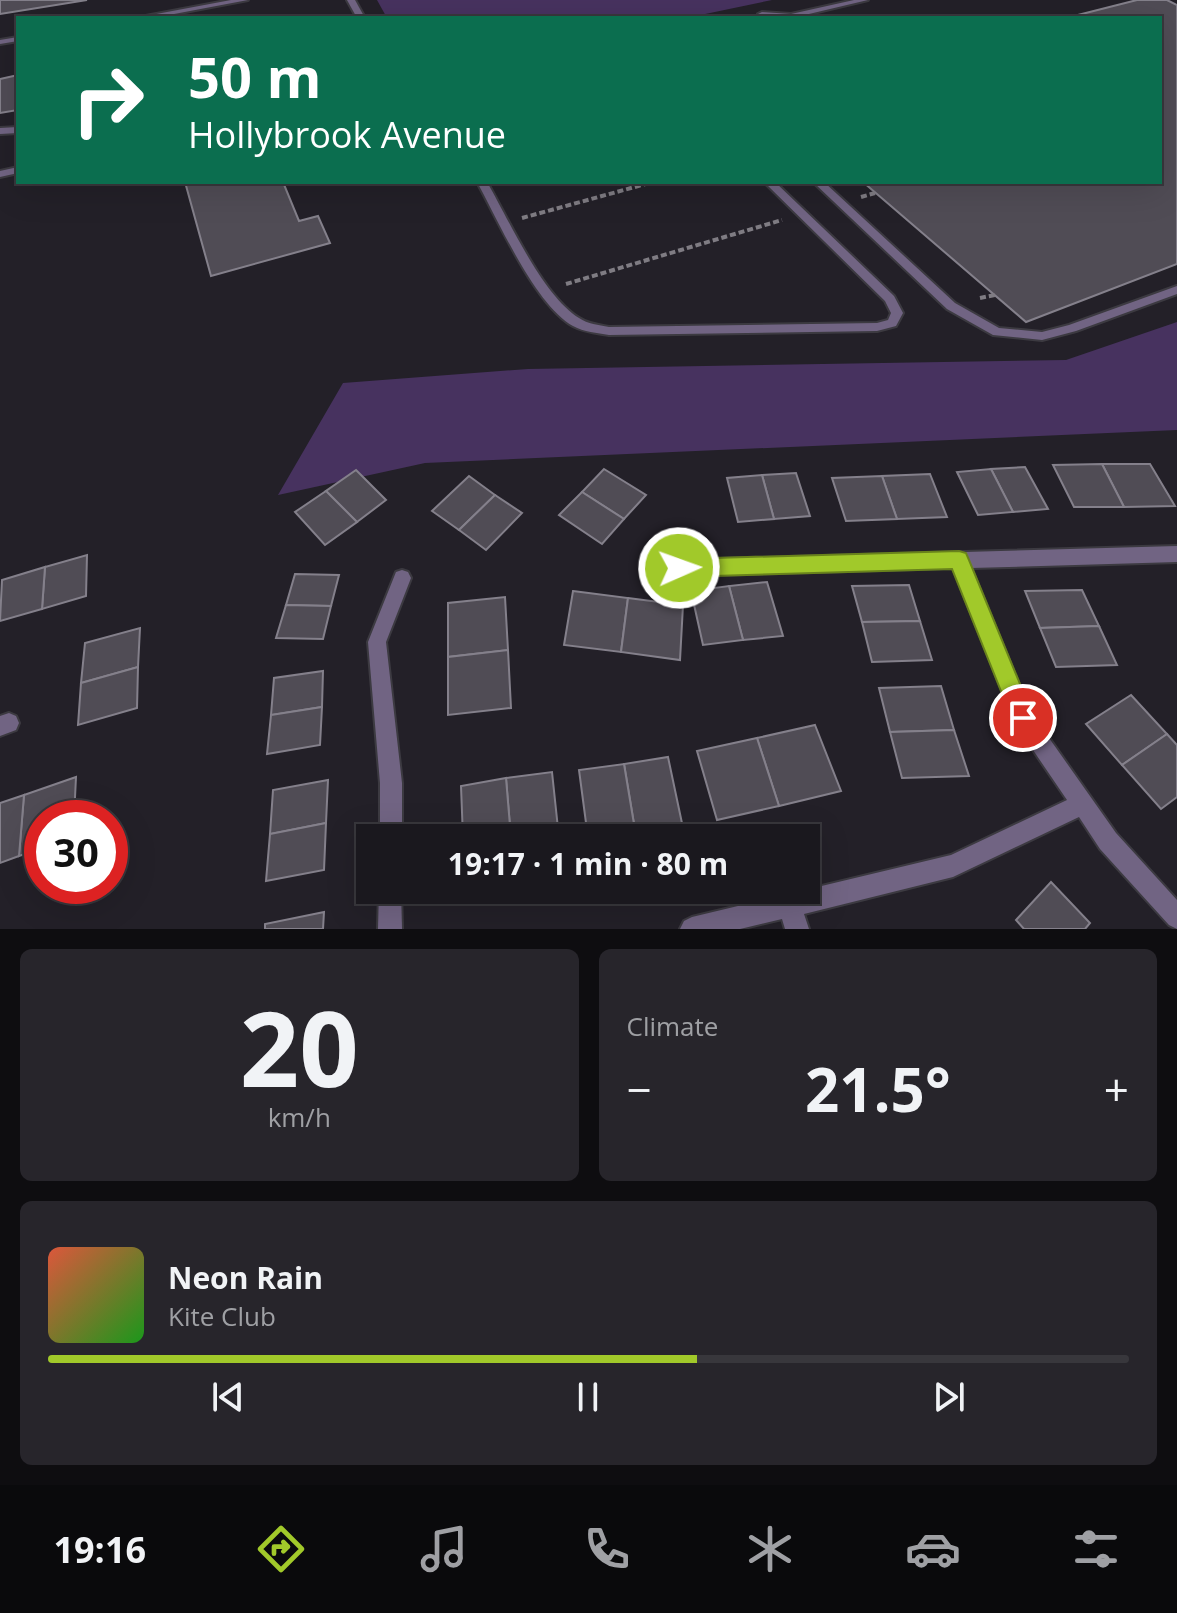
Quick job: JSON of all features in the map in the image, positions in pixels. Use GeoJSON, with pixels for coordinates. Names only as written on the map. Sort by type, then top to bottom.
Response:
{"type":"FeatureCollection","features":[{"type":"Feature","properties":{"kind":"street"},"geometry":{"type":"LineString","coordinates":[[679,568],[1177,554]]}},
{"type":"Feature","properties":{"kind":"street"},"geometry":{"type":"LineString","coordinates":[[959,560],[1023,718],[1108,841],[1177,917]]}},
{"type":"Feature","properties":{"kind":"street"},"geometry":{"type":"LineString","coordinates":[[391,824],[391,783],[377,642],[402,578]]}},
{"type":"Feature","properties":{"kind":"street"},"geometry":{"type":"LineString","coordinates":[[692,929],[794,918],[953,866],[1083,804]]}},
{"type":"Feature","properties":{"kind":"street"},"geometry":{"type":"LineString","coordinates":[[390,904],[390,929]]}},
{"type":"Feature","properties":{"kind":"lane"},"geometry":{"type":"LineString","coordinates":[[147,16],[211,3],[244,0]]}},
{"type":"Feature","properties":{"kind":"lane"},"geometry":{"type":"LineString","coordinates":[[756,16],[819,0]]}},
{"type":"Feature","properties":{"kind":"lane"},"geometry":{"type":"LineString","coordinates":[[762,14],[796,15],[864,0]]}},
{"type":"Feature","properties":{"kind":"lane"},"geometry":{"type":"LineString","coordinates":[[483,184],[545,290],[570,318],[585,327],[609,331],[877,327],[892,323],[897,313],[890,299],[771,184]]}},
{"type":"Feature","properties":{"kind":"lane"},"geometry":{"type":"LineString","coordinates":[[820,184],[951,306],[997,332],[1042,336],[1177,290]]}},
{"type":"Feature","properties":{"kind":"path"},"geometry":{"type":"LineString","coordinates":[[505,222],[646,184]]}},
{"type":"Feature","properties":{"kind":"path"},"geometry":{"type":"LineString","coordinates":[[840,203],[875,193]]}},
{"type":"Feature","properties":{"kind":"path"},"geometry":{"type":"LineString","coordinates":[[545,290],[802,214]]}},
{"type":"Feature","properties":{"kind":"shaded area"},"geometry":{"type":"Polygon","coordinates":[[[377,0],[772,0],[696,16],[386,16],[377,0]]]}},
{"type":"Feature","properties":{"kind":"shaded area"},"geometry":{"type":"Polygon","coordinates":[[[1177,322],[1177,430],[425,463],[278,495],[343,383],[528,369],[1066,360],[1177,322]]]}},
{"type":"Feature","properties":{"kind":"building"},"geometry":{"type":"Polygon","coordinates":[[[0,0],[87,0],[0,14],[0,0]]]}},
{"type":"Feature","properties":{"kind":"building"},"geometry":{"type":"Polygon","coordinates":[[[1137,0],[1167,0],[1177,5],[1177,264],[1026,322],[865,184],[1162,184],[1162,16],[1074,16],[1137,0]]]}},
{"type":"Feature","properties":{"kind":"building"},"geometry":{"type":"Polygon","coordinates":[[[16,75],[16,110],[0,113],[0,79],[16,75]]]}},
{"type":"Feature","properties":{"kind":"building"},"geometry":{"type":"Polygon","coordinates":[[[186,184],[284,184],[299,221],[318,216],[330,243],[211,276],[186,184]]]}},
{"type":"Feature","properties":{"kind":"building"},"geometry":{"type":"Polygon","coordinates":[[[1102,464],[1150,464],[1175,506],[1124,507],[1102,464]]]}},
{"type":"Feature","properties":{"kind":"building"},"geometry":{"type":"Polygon","coordinates":[[[1102,464],[1124,507],[1074,507],[1053,465],[1102,464]]]}},
{"type":"Feature","properties":{"kind":"building"},"geometry":{"type":"Polygon","coordinates":[[[1025,467],[1048,509],[1013,512],[991,469],[1025,467]]]}},
{"type":"Feature","properties":{"kind":"building"},"geometry":{"type":"Polygon","coordinates":[[[604,469],[646,495],[624,519],[582,492],[604,469]]]}},
{"type":"Feature","properties":{"kind":"building"},"geometry":{"type":"Polygon","coordinates":[[[991,469],[1013,512],[978,515],[957,472],[991,469]]]}},
{"type":"Feature","properties":{"kind":"building"},"geometry":{"type":"Polygon","coordinates":[[[356,470],[386,500],[357,522],[326,491],[356,470]]]}},
{"type":"Feature","properties":{"kind":"building"},"geometry":{"type":"Polygon","coordinates":[[[796,473],[810,516],[774,519],[762,475],[796,473]]]}},
{"type":"Feature","properties":{"kind":"building"},"geometry":{"type":"Polygon","coordinates":[[[930,474],[947,517],[897,519],[882,476],[930,474]]]}},
{"type":"Feature","properties":{"kind":"building"},"geometry":{"type":"Polygon","coordinates":[[[762,475],[774,519],[738,522],[727,478],[762,475]]]}},
{"type":"Feature","properties":{"kind":"building"},"geometry":{"type":"Polygon","coordinates":[[[469,476],[495,495],[459,530],[432,511],[469,476]]]}},
{"type":"Feature","properties":{"kind":"building"},"geometry":{"type":"Polygon","coordinates":[[[882,476],[897,519],[846,521],[832,478],[882,476]]]}},
{"type":"Feature","properties":{"kind":"building"},"geometry":{"type":"Polygon","coordinates":[[[326,491],[357,522],[325,545],[295,512],[326,491]]]}},
{"type":"Feature","properties":{"kind":"building"},"geometry":{"type":"Polygon","coordinates":[[[582,492],[624,519],[602,544],[559,515],[582,492]]]}},
{"type":"Feature","properties":{"kind":"building"},"geometry":{"type":"Polygon","coordinates":[[[495,495],[522,513],[486,550],[459,530],[495,495]]]}},
{"type":"Feature","properties":{"kind":"building"},"geometry":{"type":"Polygon","coordinates":[[[87,555],[86,596],[42,609],[45,567],[87,555]]]}},
{"type":"Feature","properties":{"kind":"building"},"geometry":{"type":"Polygon","coordinates":[[[45,567],[42,609],[0,621],[2,580],[45,567]]]}},
{"type":"Feature","properties":{"kind":"building"},"geometry":{"type":"Polygon","coordinates":[[[295,574],[339,575],[331,606],[286,605],[295,574]]]}},
{"type":"Feature","properties":{"kind":"building"},"geometry":{"type":"Polygon","coordinates":[[[767,582],[783,636],[743,640],[729,586],[767,582]]]}},
{"type":"Feature","properties":{"kind":"building"},"geometry":{"type":"Polygon","coordinates":[[[909,585],[920,621],[862,622],[852,586],[909,585]]]}},
{"type":"Feature","properties":{"kind":"building"},"geometry":{"type":"Polygon","coordinates":[[[729,586],[743,640],[703,645],[691,591],[729,586]]]}},
{"type":"Feature","properties":{"kind":"building"},"geometry":{"type":"Polygon","coordinates":[[[1082,590],[1099,626],[1040,628],[1025,591],[1082,590]]]}},
{"type":"Feature","properties":{"kind":"building"},"geometry":{"type":"Polygon","coordinates":[[[573,591],[628,598],[621,652],[564,645],[573,591]]]}},
{"type":"Feature","properties":{"kind":"building"},"geometry":{"type":"Polygon","coordinates":[[[505,597],[508,650],[448,657],[448,603],[505,597]]]}},
{"type":"Feature","properties":{"kind":"building"},"geometry":{"type":"Polygon","coordinates":[[[628,598],[683,605],[680,660],[621,652],[628,598]]]}},
{"type":"Feature","properties":{"kind":"building"},"geometry":{"type":"Polygon","coordinates":[[[286,605],[331,606],[323,639],[276,638],[286,605]]]}},
{"type":"Feature","properties":{"kind":"building"},"geometry":{"type":"Polygon","coordinates":[[[920,621],[932,660],[872,662],[862,622],[920,621]]]}},
{"type":"Feature","properties":{"kind":"building"},"geometry":{"type":"Polygon","coordinates":[[[1099,626],[1117,665],[1056,667],[1040,628],[1099,626]]]}},
{"type":"Feature","properties":{"kind":"building"},"geometry":{"type":"Polygon","coordinates":[[[140,628],[138,667],[81,683],[85,643],[140,628]]]}},
{"type":"Feature","properties":{"kind":"building"},"geometry":{"type":"Polygon","coordinates":[[[508,650],[511,708],[448,715],[448,657],[508,650]]]}},
{"type":"Feature","properties":{"kind":"building"},"geometry":{"type":"Polygon","coordinates":[[[138,667],[137,708],[78,725],[81,683],[138,667]]]}},
{"type":"Feature","properties":{"kind":"building"},"geometry":{"type":"Polygon","coordinates":[[[323,671],[322,707],[271,715],[274,678],[323,671]]]}},
{"type":"Feature","properties":{"kind":"building"},"geometry":{"type":"Polygon","coordinates":[[[941,686],[954,730],[890,732],[879,688],[941,686]]]}},
{"type":"Feature","properties":{"kind":"building"},"geometry":{"type":"Polygon","coordinates":[[[1131,695],[1167,734],[1122,765],[1086,724],[1131,695]]]}},
{"type":"Feature","properties":{"kind":"building"},"geometry":{"type":"Polygon","coordinates":[[[322,707],[320,745],[267,754],[271,715],[322,707]]]}},
{"type":"Feature","properties":{"kind":"building"},"geometry":{"type":"Polygon","coordinates":[[[815,725],[841,791],[779,806],[757,738],[815,725]]]}},
{"type":"Feature","properties":{"kind":"building"},"geometry":{"type":"Polygon","coordinates":[[[954,730],[969,776],[902,778],[890,732],[954,730]]]}},
{"type":"Feature","properties":{"kind":"building"},"geometry":{"type":"Polygon","coordinates":[[[1167,734],[1177,745],[1177,797],[1161,809],[1122,765],[1167,734]]]}},
{"type":"Feature","properties":{"kind":"building"},"geometry":{"type":"Polygon","coordinates":[[[757,738],[779,806],[717,820],[697,751],[757,738]]]}},
{"type":"Feature","properties":{"kind":"building"},"geometry":{"type":"Polygon","coordinates":[[[668,757],[682,824],[634,824],[624,764],[668,757]]]}},
{"type":"Feature","properties":{"kind":"building"},"geometry":{"type":"Polygon","coordinates":[[[624,764],[634,824],[586,824],[579,770],[624,764]]]}},
{"type":"Feature","properties":{"kind":"building"},"geometry":{"type":"Polygon","coordinates":[[[552,772],[558,824],[510,824],[506,778],[552,772]]]}},
{"type":"Feature","properties":{"kind":"building"},"geometry":{"type":"Polygon","coordinates":[[[76,777],[75,800],[24,800],[24,854],[19,856],[24,795],[76,777]]]}},
{"type":"Feature","properties":{"kind":"building"},"geometry":{"type":"Polygon","coordinates":[[[506,778],[510,824],[462,824],[461,786],[506,778]]]}},
{"type":"Feature","properties":{"kind":"building"},"geometry":{"type":"Polygon","coordinates":[[[328,780],[326,823],[270,834],[273,790],[328,780]]]}},
{"type":"Feature","properties":{"kind":"building"},"geometry":{"type":"Polygon","coordinates":[[[24,795],[19,856],[0,863],[0,803],[24,795]]]}},
{"type":"Feature","properties":{"kind":"building"},"geometry":{"type":"Polygon","coordinates":[[[326,823],[324,870],[266,881],[270,834],[326,823]]]}},
{"type":"Feature","properties":{"kind":"building"},"geometry":{"type":"Polygon","coordinates":[[[1051,882],[1090,923],[1085,929],[1024,929],[1016,920],[1051,882]]]}},
{"type":"Feature","properties":{"kind":"building"},"geometry":{"type":"Polygon","coordinates":[[[324,912],[323,929],[265,929],[265,924],[324,912]]]}},
{"type":"Feature","properties":{"kind":"route"},"geometry":{"type":"LineString","coordinates":[[679,568],[959,560],[1023,718]]}}]}
